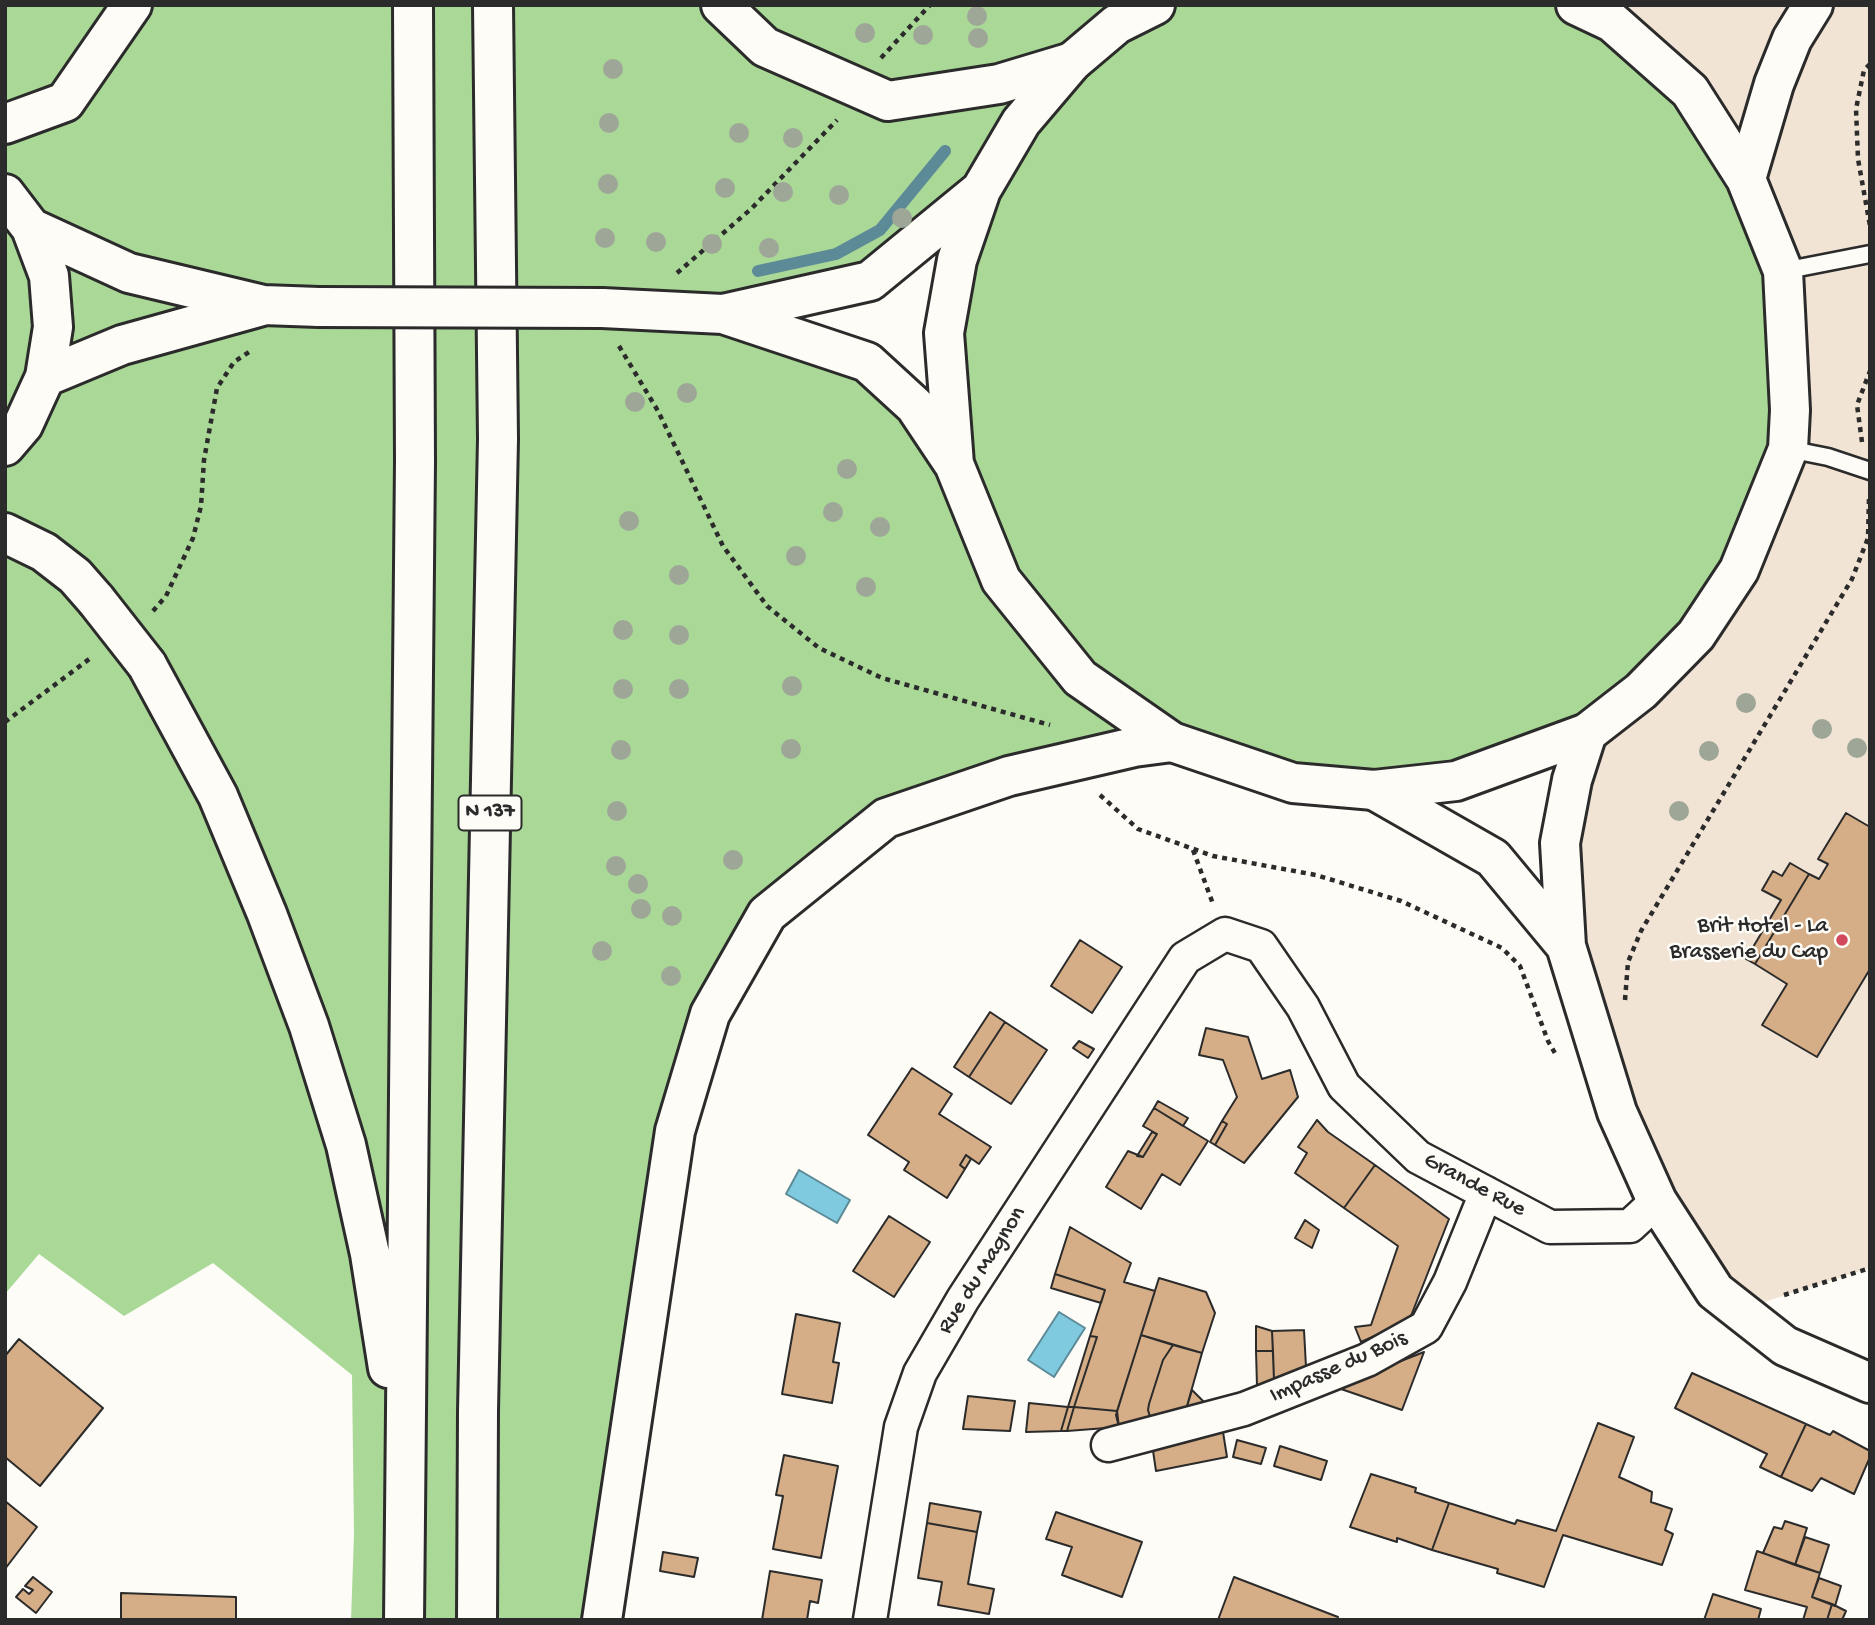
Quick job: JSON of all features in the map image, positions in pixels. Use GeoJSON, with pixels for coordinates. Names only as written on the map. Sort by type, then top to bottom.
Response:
{"type":"FeatureCollection","features":[{"type":"Feature","properties":{"kind":"main road"},"geometry":{"type":"LineString","coordinates":[[5,124],[65,102],[132,5]]}},
{"type":"Feature","properties":{"kind":"main road"},"geometry":{"type":"LineString","coordinates":[[404,1620],[415,461],[413,5]]}},
{"type":"Feature","properties":{"kind":"main road","name":"N 137"},"geometry":{"type":"LineString","coordinates":[[477,1620],[478,1397],[498,439],[493,5]]}},
{"type":"Feature","properties":{"kind":"main road"},"geometry":{"type":"LineString","coordinates":[[721,5],[765,47],[888,101],[999,84],[1072,62]]}},
{"type":"Feature","properties":{"kind":"main road"},"geometry":{"type":"LineString","coordinates":[[954,464],[944,334],[957,260],[981,190],[1021,122],[1072,62],[1127,15],[1156,5]]}},
{"type":"Feature","properties":{"kind":"main road"},"geometry":{"type":"LineString","coordinates":[[723,314],[867,362],[915,406],[954,464],[1001,580],[1080,678],[1172,742],[1293,783],[1374,790],[1456,780],[1587,733],[1641,691],[1696,635],[1739,570],[1788,449],[1790,410],[1783,271],[1746,179],[1690,91],[1625,14],[1576,5]]}},
{"type":"Feature","properties":{"kind":"main road"},"geometry":{"type":"LineString","coordinates":[[1746,179],[1774,84],[1792,39],[1813,5]]}},
{"type":"Feature","properties":{"kind":"main road"},"geometry":{"type":"LineString","coordinates":[[31,228],[129,273],[263,305],[617,320],[723,314],[870,281],[981,190]]}},
{"type":"Feature","properties":{"kind":"main road"},"geometry":{"type":"LineString","coordinates":[[5,194],[31,228],[48,276],[53,327],[45,377],[23,425],[5,446]]}},
{"type":"Feature","properties":{"kind":"main road"},"geometry":{"type":"LineString","coordinates":[[45,377],[122,345],[263,305]]}},
{"type":"Feature","properties":{"kind":"main road"},"geometry":{"type":"LineString","coordinates":[[5,533],[44,552],[75,576],[147,665],[218,796],[267,914],[309,1026],[346,1145],[370,1254],[385,1340],[406,1533]]}},
{"type":"Feature","properties":{"kind":"main road"},"geometry":{"type":"LineString","coordinates":[[1587,733],[1572,780],[1560,843],[1566,946],[1617,1112],[1657,1201],[1715,1291],[1786,1346],[1870,1384]]}},
{"type":"Feature","properties":{"kind":"main road"},"geometry":{"type":"LineString","coordinates":[[602,1620],[675,1131],[710,1014],[767,914],[886,818],[1009,776],[1135,747],[1172,742]]}},
{"type":"Feature","properties":{"kind":"main road"},"geometry":{"type":"LineString","coordinates":[[1374,790],[1493,858],[1566,946]]}},
{"type":"Feature","properties":{"kind":"street","name":"Grande Rue"},"geometry":{"type":"LineString","coordinates":[[1225,934],[1261,946],[1303,1007],[1344,1086],[1418,1157],[1550,1227],[1630,1226],[1657,1201]]}},
{"type":"Feature","properties":{"kind":"street","name":"Rue du Magnon"},"geometry":{"type":"LineString","coordinates":[[870,1620],[901,1427],[920,1373],[963,1299],[1185,957],[1225,934]]}},
{"type":"Feature","properties":{"kind":"street","name":"Impasse du Bois"},"geometry":{"type":"LineString","coordinates":[[1108,1445],[1244,1409],[1367,1360],[1426,1327],[1450,1282],[1486,1193]]}},
{"type":"Feature","properties":{"kind":"lane"},"geometry":{"type":"LineString","coordinates":[[1783,271],[1870,254]]}},
{"type":"Feature","properties":{"kind":"lane"},"geometry":{"type":"LineString","coordinates":[[1788,449],[1867,470]]}},
{"type":"Feature","properties":{"kind":"path"},"geometry":{"type":"LineString","coordinates":[[930,5],[886,51],[833,126],[751,209],[617,320],[723,546],[767,606],[819,648],[882,678],[1050,725],[1107,803],[1138,829],[1213,856],[1316,875],[1401,901],[1502,948],[1520,966],[1548,1041],[1564,1070],[1601,1059]]}},
{"type":"Feature","properties":{"kind":"path"},"geometry":{"type":"LineString","coordinates":[[1870,64],[1864,70],[1856,109],[1858,159],[1870,226]]}},
{"type":"Feature","properties":{"kind":"path"},"geometry":{"type":"LineString","coordinates":[[146,620],[166,596],[194,538],[217,388],[234,362],[257,346]]}},
{"type":"Feature","properties":{"kind":"path"},"geometry":{"type":"LineString","coordinates":[[1628,1011],[1625,1001],[1628,962],[1641,931],[1852,579],[1868,538],[1870,501],[1857,405],[1870,371]]}},
{"type":"Feature","properties":{"kind":"path"},"geometry":{"type":"LineString","coordinates":[[5,722],[98,652]]}},
{"type":"Feature","properties":{"kind":"path"},"geometry":{"type":"LineString","coordinates":[[1193,849],[1225,934]]}},
{"type":"Feature","properties":{"kind":"path"},"geometry":{"type":"LineString","coordinates":[[1748,1318],[1768,1301],[1870,1268]]}},
{"type":"Feature","properties":{"kind":"shaded area"},"geometry":{"type":"Polygon","coordinates":[[[1576,5],[1870,5],[1870,1268],[1767,1301],[1748,1318],[1715,1291],[1566,946],[1576,5]]]}},
{"type":"Feature","properties":{"kind":"green space"},"geometry":{"type":"Polygon","coordinates":[[[5,5],[1576,5],[1688,92],[1773,249],[1788,410],[1739,570],[1587,733],[1374,790],[1172,742],[886,818],[767,914],[710,1014],[602,1620],[351,1620],[354,1535],[352,1375],[213,1263],[124,1316],[39,1254],[5,1294],[5,5]],[[981,192],[870,281],[725,314],[915,406],[953,463],[944,333],[981,192]]]}},
{"type":"Feature","properties":{"kind":"water"},"geometry":{"type":"Polygon","coordinates":[[[799,1170],[850,1200],[837,1223],[786,1194],[799,1170]]]}},
{"type":"Feature","properties":{"kind":"water"},"geometry":{"type":"Polygon","coordinates":[[[1059,1312],[1085,1328],[1054,1377],[1028,1360],[1059,1312]]]}},
{"type":"Feature","properties":{"kind":"building"},"geometry":{"type":"Polygon","coordinates":[[[1846,813],[1870,827],[1870,969],[1817,1057],[1762,1025],[1787,984],[1755,964],[1809,874],[1819,879],[1828,864],[1818,859],[1846,813]]]}},
{"type":"Feature","properties":{"kind":"building"},"geometry":{"type":"Polygon","coordinates":[[[1790,863],[1809,874],[1755,964],[1746,959],[1781,900],[1762,890],[1773,871],[1782,876],[1790,863]]]}},
{"type":"Feature","properties":{"kind":"building"},"geometry":{"type":"Polygon","coordinates":[[[1080,940],[1122,967],[1092,1013],[1051,986],[1080,940]]]}},
{"type":"Feature","properties":{"kind":"building"},"geometry":{"type":"Polygon","coordinates":[[[990,1012],[1005,1022],[969,1077],[954,1067],[990,1012]]]}},
{"type":"Feature","properties":{"kind":"building"},"geometry":{"type":"Polygon","coordinates":[[[1005,1022],[1047,1050],[1011,1104],[969,1077],[1005,1022]]]}},
{"type":"Feature","properties":{"kind":"building"},"geometry":{"type":"Polygon","coordinates":[[[1206,1028],[1248,1037],[1262,1079],[1290,1070],[1298,1097],[1244,1163],[1215,1145],[1227,1124],[1222,1121],[1237,1097],[1223,1060],[1199,1055],[1206,1028]]]}},
{"type":"Feature","properties":{"kind":"building"},"geometry":{"type":"Polygon","coordinates":[[[1079,1041],[1094,1049],[1088,1058],[1073,1048],[1079,1041]]]}},
{"type":"Feature","properties":{"kind":"building"},"geometry":{"type":"Polygon","coordinates":[[[912,1068],[952,1094],[939,1114],[991,1147],[979,1164],[966,1155],[960,1165],[965,1169],[947,1198],[904,1170],[909,1162],[868,1135],[912,1068]]]}},
{"type":"Feature","properties":{"kind":"building"},"geometry":{"type":"Polygon","coordinates":[[[1158,1101],[1188,1118],[1183,1126],[1154,1108],[1158,1101]]]}},
{"type":"Feature","properties":{"kind":"building"},"geometry":{"type":"Polygon","coordinates":[[[1154,1108],[1208,1141],[1180,1185],[1162,1174],[1141,1209],[1106,1187],[1128,1151],[1143,1157],[1157,1134],[1143,1126],[1154,1108]]]}},
{"type":"Feature","properties":{"kind":"building"},"geometry":{"type":"Polygon","coordinates":[[[1317,1120],[1328,1132],[1375,1165],[1344,1208],[1295,1173],[1307,1153],[1298,1147],[1317,1120]]]}},
{"type":"Feature","properties":{"kind":"building"},"geometry":{"type":"Polygon","coordinates":[[[1222,1121],[1227,1124],[1215,1145],[1210,1142],[1222,1121]]]}},
{"type":"Feature","properties":{"kind":"building"},"geometry":{"type":"Polygon","coordinates":[[[1152,1132],[1157,1134],[1143,1157],[1137,1156],[1152,1132]]]}},
{"type":"Feature","properties":{"kind":"building"},"geometry":{"type":"Polygon","coordinates":[[[966,1155],[971,1159],[965,1169],[960,1165],[966,1155]]]}},
{"type":"Feature","properties":{"kind":"building"},"geometry":{"type":"Polygon","coordinates":[[[1375,1165],[1449,1219],[1409,1321],[1361,1342],[1355,1327],[1371,1325],[1398,1246],[1344,1208],[1375,1165]]]}},
{"type":"Feature","properties":{"kind":"building"},"geometry":{"type":"Polygon","coordinates":[[[889,1216],[930,1242],[894,1297],[853,1271],[889,1216]]]}},
{"type":"Feature","properties":{"kind":"building"},"geometry":{"type":"Polygon","coordinates":[[[1305,1220],[1319,1230],[1312,1248],[1295,1238],[1305,1220]]]}},
{"type":"Feature","properties":{"kind":"building"},"geometry":{"type":"Polygon","coordinates":[[[1070,1227],[1131,1263],[1124,1282],[1155,1291],[1117,1411],[1074,1407],[1097,1337],[1090,1336],[1105,1290],[1055,1274],[1070,1227]]]}},
{"type":"Feature","properties":{"kind":"building"},"geometry":{"type":"Polygon","coordinates":[[[1055,1274],[1105,1290],[1101,1303],[1051,1288],[1055,1274]]]}},
{"type":"Feature","properties":{"kind":"building"},"geometry":{"type":"Polygon","coordinates":[[[1159,1278],[1206,1292],[1215,1313],[1202,1353],[1141,1335],[1159,1278]]]}},
{"type":"Feature","properties":{"kind":"building"},"geometry":{"type":"Polygon","coordinates":[[[796,1314],[840,1323],[833,1362],[839,1363],[832,1403],[782,1394],[796,1314]]]}},
{"type":"Feature","properties":{"kind":"building"},"geometry":{"type":"Polygon","coordinates":[[[1256,1326],[1272,1331],[1273,1351],[1256,1351],[1256,1326]]]}},
{"type":"Feature","properties":{"kind":"building"},"geometry":{"type":"Polygon","coordinates":[[[1304,1330],[1306,1367],[1274,1380],[1272,1331],[1304,1330]]]}},
{"type":"Feature","properties":{"kind":"building"},"geometry":{"type":"Polygon","coordinates":[[[1141,1335],[1173,1345],[1163,1360],[1149,1404],[1151,1420],[1119,1427],[1116,1415],[1141,1335]]]}},
{"type":"Feature","properties":{"kind":"building"},"geometry":{"type":"Polygon","coordinates":[[[1090,1336],[1097,1337],[1074,1407],[1068,1407],[1090,1336]]]}},
{"type":"Feature","properties":{"kind":"building"},"geometry":{"type":"Polygon","coordinates":[[[19,1339],[103,1408],[40,1486],[5,1457],[5,1356],[19,1339]]]}},
{"type":"Feature","properties":{"kind":"building"},"geometry":{"type":"Polygon","coordinates":[[[1173,1345],[1202,1353],[1185,1413],[1151,1420],[1149,1404],[1163,1360],[1173,1345]]]}},
{"type":"Feature","properties":{"kind":"building"},"geometry":{"type":"Polygon","coordinates":[[[1256,1351],[1273,1351],[1274,1380],[1257,1386],[1256,1351]]]}},
{"type":"Feature","properties":{"kind":"building"},"geometry":{"type":"Polygon","coordinates":[[[1424,1352],[1402,1410],[1341,1389],[1342,1384],[1424,1352]]]}},
{"type":"Feature","properties":{"kind":"building"},"geometry":{"type":"Polygon","coordinates":[[[1692,1373],[1806,1424],[1781,1477],[1760,1467],[1767,1454],[1675,1408],[1692,1373]]]}},
{"type":"Feature","properties":{"kind":"building"},"geometry":{"type":"Polygon","coordinates":[[[1192,1390],[1207,1405],[1185,1413],[1192,1390]]]}},
{"type":"Feature","properties":{"kind":"building"},"geometry":{"type":"Polygon","coordinates":[[[968,1396],[1015,1401],[1010,1431],[963,1429],[968,1396]]]}},
{"type":"Feature","properties":{"kind":"building"},"geometry":{"type":"Polygon","coordinates":[[[1029,1403],[1068,1407],[1061,1431],[1026,1432],[1029,1403]]]}},
{"type":"Feature","properties":{"kind":"building"},"geometry":{"type":"Polygon","coordinates":[[[1068,1407],[1074,1407],[1067,1431],[1061,1431],[1068,1407]]]}},
{"type":"Feature","properties":{"kind":"building"},"geometry":{"type":"Polygon","coordinates":[[[1074,1407],[1117,1411],[1119,1427],[1067,1431],[1074,1407]]]}},
{"type":"Feature","properties":{"kind":"building"},"geometry":{"type":"Polygon","coordinates":[[[1598,1423],[1634,1437],[1619,1477],[1652,1492],[1651,1502],[1672,1509],[1665,1530],[1673,1534],[1662,1565],[1563,1535],[1544,1587],[1497,1573],[1498,1569],[1432,1550],[1449,1503],[1515,1524],[1517,1520],[1556,1531],[1598,1423]]]}},
{"type":"Feature","properties":{"kind":"building"},"geometry":{"type":"Polygon","coordinates":[[[1806,1424],[1830,1435],[1833,1431],[1870,1451],[1854,1494],[1821,1478],[1812,1491],[1781,1477],[1806,1424]]]}},
{"type":"Feature","properties":{"kind":"building"},"geometry":{"type":"Polygon","coordinates":[[[1223,1432],[1227,1457],[1156,1471],[1152,1444],[1223,1432]]]}},
{"type":"Feature","properties":{"kind":"building"},"geometry":{"type":"Polygon","coordinates":[[[1237,1440],[1266,1448],[1261,1464],[1233,1457],[1237,1440]]]}},
{"type":"Feature","properties":{"kind":"building"},"geometry":{"type":"Polygon","coordinates":[[[1280,1446],[1327,1461],[1321,1480],[1274,1466],[1280,1446]]]}},
{"type":"Feature","properties":{"kind":"building"},"geometry":{"type":"Polygon","coordinates":[[[784,1455],[838,1466],[821,1558],[773,1549],[783,1496],[776,1495],[784,1455]]]}},
{"type":"Feature","properties":{"kind":"building"},"geometry":{"type":"Polygon","coordinates":[[[1371,1474],[1416,1488],[1415,1492],[1449,1503],[1432,1550],[1397,1538],[1397,1542],[1350,1527],[1371,1474]]]}},
{"type":"Feature","properties":{"kind":"building"},"geometry":{"type":"Polygon","coordinates":[[[5,1501],[37,1527],[5,1569],[5,1501]]]}},
{"type":"Feature","properties":{"kind":"building"},"geometry":{"type":"Polygon","coordinates":[[[930,1503],[981,1512],[977,1532],[927,1523],[930,1503]]]}},
{"type":"Feature","properties":{"kind":"building"},"geometry":{"type":"Polygon","coordinates":[[[1056,1512],[1142,1542],[1122,1597],[1062,1575],[1072,1547],[1046,1539],[1056,1512]]]}},
{"type":"Feature","properties":{"kind":"building"},"geometry":{"type":"Polygon","coordinates":[[[1785,1521],[1807,1528],[1795,1565],[1763,1553],[1774,1527],[1782,1529],[1785,1521]]]}},
{"type":"Feature","properties":{"kind":"building"},"geometry":{"type":"Polygon","coordinates":[[[927,1523],[977,1532],[968,1584],[994,1589],[989,1614],[938,1605],[942,1582],[918,1578],[927,1523]]]}},
{"type":"Feature","properties":{"kind":"building"},"geometry":{"type":"Polygon","coordinates":[[[1805,1537],[1829,1545],[1820,1573],[1795,1565],[1805,1537]]]}},
{"type":"Feature","properties":{"kind":"building"},"geometry":{"type":"Polygon","coordinates":[[[1757,1551],[1820,1573],[1812,1597],[1832,1604],[1827,1620],[1803,1620],[1807,1607],[1745,1590],[1757,1551]]]}},
{"type":"Feature","properties":{"kind":"building"},"geometry":{"type":"Polygon","coordinates":[[[663,1552],[698,1558],[694,1577],[660,1571],[663,1552]]]}},
{"type":"Feature","properties":{"kind":"building"},"geometry":{"type":"Polygon","coordinates":[[[770,1571],[822,1580],[818,1603],[810,1601],[807,1620],[762,1620],[770,1571]]]}},
{"type":"Feature","properties":{"kind":"building"},"geometry":{"type":"Polygon","coordinates":[[[33,1577],[52,1592],[36,1613],[16,1597],[23,1589],[29,1594],[33,1590],[25,1586],[33,1577]]]}},
{"type":"Feature","properties":{"kind":"building"},"geometry":{"type":"Polygon","coordinates":[[[1234,1577],[1338,1617],[1337,1620],[1218,1620],[1234,1577]]]}},
{"type":"Feature","properties":{"kind":"building"},"geometry":{"type":"Polygon","coordinates":[[[1819,1578],[1841,1586],[1835,1606],[1812,1597],[1819,1578]]]}},
{"type":"Feature","properties":{"kind":"building"},"geometry":{"type":"Polygon","coordinates":[[[121,1593],[236,1597],[236,1620],[121,1620],[121,1593]]]}},
{"type":"Feature","properties":{"kind":"building"},"geometry":{"type":"Polygon","coordinates":[[[1713,1594],[1761,1609],[1758,1620],[1704,1620],[1713,1594]]]}},
{"type":"Feature","properties":{"kind":"building"},"geometry":{"type":"Polygon","coordinates":[[[1832,1604],[1846,1611],[1842,1620],[1827,1620],[1832,1604]]]}},
{"type":"Feature","properties":{"kind":"waterway"},"geometry":{"type":"LineString","coordinates":[[758,271],[836,254],[880,230],[945,151]]}},
{"type":"Feature","properties":{"kind":"place","name":"Brit Hotel - La Brasserie du Cap"},"geometry":{"type":"Point","coordinates":[1842,940]}}]}
